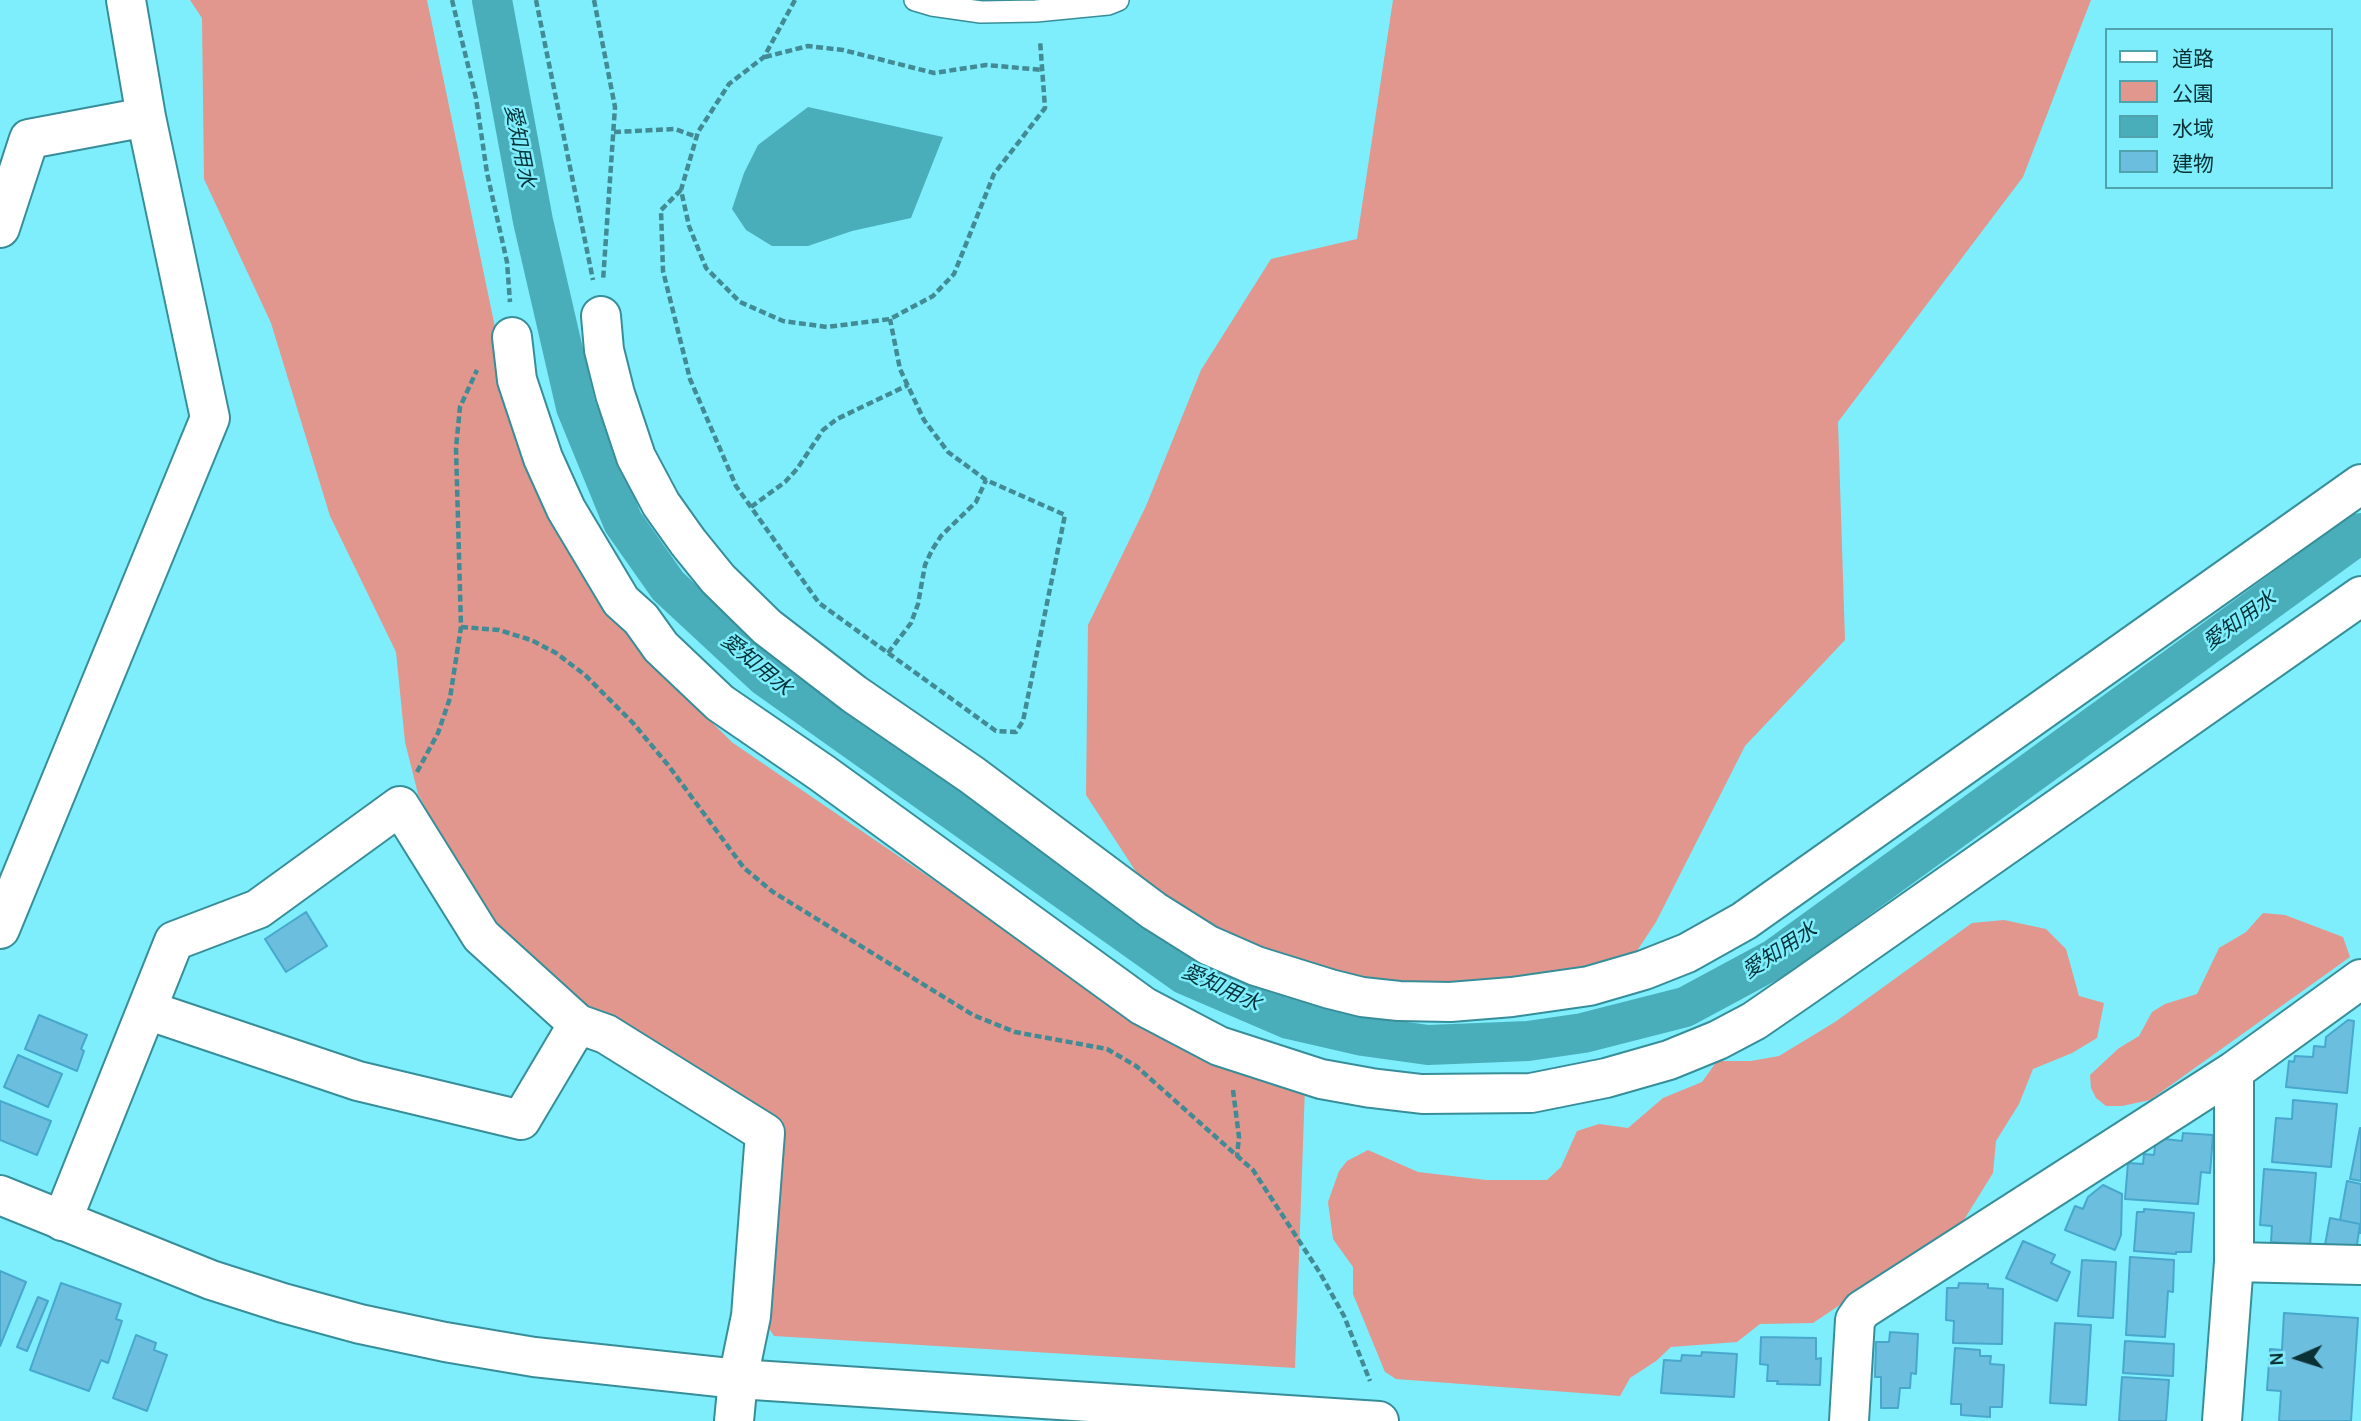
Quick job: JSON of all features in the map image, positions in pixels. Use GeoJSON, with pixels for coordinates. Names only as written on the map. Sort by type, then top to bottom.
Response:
{"type":"FeatureCollection","features":[{"type":"Feature","properties":{"kind":"street"},"geometry":{"type":"LineString","coordinates":[[0,929],[211,418],[146,117],[126,0]]}},
{"type":"Feature","properties":{"kind":"street"},"geometry":{"type":"LineString","coordinates":[[0,228],[29,139],[146,117]]}},
{"type":"Feature","properties":{"kind":"street"},"geometry":{"type":"LineString","coordinates":[[601,316],[604,350],[636,457],[688,542],[718,579],[767,627],[853,694],[972,775],[1154,911],[1208,945],[1256,966],[1330,989],[1362,997],[1399,1001],[1450,1002],[1513,998],[1589,986],[1644,971],[1687,953],[1744,922],[2361,484]]}},
{"type":"Feature","properties":{"kind":"street"},"geometry":{"type":"LineString","coordinates":[[512,337],[517,380],[543,458],[566,509],[621,601],[641,619],[661,648],[720,703],[833,781],[1143,1006],[1219,1046],[1321,1079],[1422,1094],[1531,1093],[1606,1078],[1669,1060],[1718,1040],[1754,1021],[2361,596]]}},
{"type":"Feature","properties":{"kind":"street"},"geometry":{"type":"LineString","coordinates":[[62,1221],[174,941],[257,909],[400,806],[481,936],[578,1024],[606,1034],[765,1133],[751,1316],[738,1379],[734,1421]]}},
{"type":"Feature","properties":{"kind":"street"},"geometry":{"type":"LineString","coordinates":[[1849,1421],[1855,1320],[1862,1310],[2234,1072],[2361,979]]}},
{"type":"Feature","properties":{"kind":"street"},"geometry":{"type":"LineString","coordinates":[[148,1010],[358,1081],[520,1120],[578,1024]]}},
{"type":"Feature","properties":{"kind":"street"},"geometry":{"type":"LineString","coordinates":[[2222,1421],[2234,1262],[2234,1072]]}},
{"type":"Feature","properties":{"kind":"street"},"geometry":{"type":"LineString","coordinates":[[0,1195],[211,1280],[282,1303],[360,1324],[534,1357],[738,1379],[1376,1405]]}},
{"type":"Feature","properties":{"kind":"street"},"geometry":{"type":"LineString","coordinates":[[2234,1262],[2361,1265]]}},
{"type":"Feature","properties":{"kind":"lane"},"geometry":{"type":"LineString","coordinates":[[927,2],[981,12],[1108,4],[1118,0]]}},
{"type":"Feature","properties":{"kind":"path"},"geometry":{"type":"LineString","coordinates":[[417,773],[438,733],[450,698],[461,626],[456,447],[460,407],[474,373],[512,337],[507,262],[487,173],[476,98],[452,0]]}},
{"type":"Feature","properties":{"kind":"path"},"geometry":{"type":"LineString","coordinates":[[536,0],[601,316]]}},
{"type":"Feature","properties":{"kind":"path"},"geometry":{"type":"LineString","coordinates":[[594,0],[615,107],[601,316]]}},
{"type":"Feature","properties":{"kind":"path"},"geometry":{"type":"LineString","coordinates":[[764,57],[795,0]]}},
{"type":"Feature","properties":{"kind":"path"},"geometry":{"type":"LineString","coordinates":[[1032,7],[1043,69],[1045,108],[994,174],[954,274],[933,296],[890,319],[827,327],[783,321],[740,302],[706,268],[689,226],[681,191],[697,137],[729,84],[764,57],[808,46],[843,50],[934,73],[986,65],[1043,69]]}},
{"type":"Feature","properties":{"kind":"path"},"geometry":{"type":"LineString","coordinates":[[614,132],[675,129],[697,137]]}},
{"type":"Feature","properties":{"kind":"path"},"geometry":{"type":"LineString","coordinates":[[681,191],[662,209],[663,271],[690,379],[736,486],[819,603],[996,731],[1016,732],[1023,721],[1065,515],[986,480],[948,452],[924,420],[900,369],[890,319]]}},
{"type":"Feature","properties":{"kind":"path"},"geometry":{"type":"LineString","coordinates":[[751,507],[785,482],[823,430],[837,419],[908,385]]}},
{"type":"Feature","properties":{"kind":"path"},"geometry":{"type":"LineString","coordinates":[[888,653],[911,622],[918,604],[925,565],[932,550],[941,536],[976,502],[986,480]]}},
{"type":"Feature","properties":{"kind":"path"},"geometry":{"type":"LineString","coordinates":[[461,626],[499,630],[531,640],[556,653],[585,675],[633,723],[668,765],[744,868],[773,892],[972,1016],[1015,1032],[1107,1049],[1136,1066],[1253,1170],[1320,1273],[1344,1316],[1376,1405]]}},
{"type":"Feature","properties":{"kind":"path"},"geometry":{"type":"LineString","coordinates":[[1219,1046],[1232,1083],[1239,1137],[1237,1156]]}},
{"type":"Feature","properties":{"kind":"green space"},"geometry":{"type":"Polygon","coordinates":[[[190,0],[427,0],[496,332],[555,514],[642,655],[733,743],[1141,1022],[1305,1087],[1295,1368],[774,1336],[764,1321],[779,1121],[567,996],[488,922],[418,794],[405,742],[396,652],[330,516],[271,323],[204,179],[202,18],[190,0]]]}},
{"type":"Feature","properties":{"kind":"green space"},"geometry":{"type":"Polygon","coordinates":[[[1393,0],[2091,0],[2023,177],[1838,422],[1845,640],[1745,746],[1656,922],[1608,995],[1396,1004],[1157,904],[1086,795],[1088,625],[1146,506],[1201,370],[1271,259],[1357,239],[1393,0]]]}},
{"type":"Feature","properties":{"kind":"green space"},"geometry":{"type":"Polygon","coordinates":[[[2263,913],[2285,915],[2343,937],[2350,957],[2150,1100],[2122,1106],[2106,1106],[2096,1098],[2091,1088],[2090,1075],[2119,1048],[2139,1036],[2152,1012],[2165,1004],[2197,994],[2219,948],[2246,932],[2263,913]]]}},
{"type":"Feature","properties":{"kind":"green space"},"geometry":{"type":"Polygon","coordinates":[[[2004,920],[2046,929],[2066,949],[2079,996],[2104,1003],[2097,1038],[2072,1053],[2033,1069],[2019,1104],[1996,1141],[1993,1173],[1962,1223],[1813,1323],[1760,1324],[1737,1342],[1671,1347],[1656,1361],[1630,1378],[1620,1396],[1396,1379],[1385,1372],[1353,1294],[1353,1267],[1333,1239],[1328,1202],[1339,1171],[1347,1161],[1368,1150],[1418,1172],[1486,1180],[1547,1180],[1561,1167],[1577,1131],[1599,1124],[1628,1128],[1663,1098],[1702,1082],[1717,1061],[1751,1061],[1779,1056],[1835,1022],[1972,923],[2004,920]]]}},
{"type":"Feature","properties":{"kind":"water"},"geometry":{"type":"Polygon","coordinates":[[[808,107],[943,137],[911,218],[852,231],[808,246],[772,246],[746,230],[732,209],[744,173],[758,145],[808,107]]]}},
{"type":"Feature","properties":{"kind":"building"},"geometry":{"type":"Polygon","coordinates":[[[306,912],[327,946],[286,972],[265,939],[306,912]]]}},
{"type":"Feature","properties":{"kind":"building"},"geometry":{"type":"Polygon","coordinates":[[[39,1015],[87,1035],[77,1071],[25,1049],[39,1015]]]}},
{"type":"Feature","properties":{"kind":"building"},"geometry":{"type":"Polygon","coordinates":[[[2348,1020],[2354,1021],[2347,1093],[2286,1087],[2289,1061],[2294,1062],[2295,1056],[2313,1057],[2314,1046],[2325,1047],[2326,1037],[2348,1020]]]}},
{"type":"Feature","properties":{"kind":"building"},"geometry":{"type":"Polygon","coordinates":[[[18,1055],[62,1074],[48,1107],[4,1087],[18,1055]]]}},
{"type":"Feature","properties":{"kind":"building"},"geometry":{"type":"Polygon","coordinates":[[[2293,1100],[2337,1104],[2331,1167],[2272,1162],[2276,1118],[2292,1119],[2293,1100]]]}},
{"type":"Feature","properties":{"kind":"building"},"geometry":{"type":"Polygon","coordinates":[[[0,1101],[51,1121],[37,1155],[0,1140],[0,1101]]]}},
{"type":"Feature","properties":{"kind":"building"},"geometry":{"type":"Polygon","coordinates":[[[2361,1128],[2361,1181],[2350,1179],[2361,1128]]]}},
{"type":"Feature","properties":{"kind":"building"},"geometry":{"type":"Polygon","coordinates":[[[2183,1133],[2213,1135],[2210,1173],[2201,1172],[2198,1204],[2125,1199],[2128,1163],[2143,1164],[2144,1154],[2154,1155],[2156,1138],[2182,1141],[2183,1133]]]}},
{"type":"Feature","properties":{"kind":"building"},"geometry":{"type":"Polygon","coordinates":[[[2264,1169],[2316,1173],[2310,1245],[2271,1242],[2272,1226],[2260,1225],[2264,1169]]]}},
{"type":"Feature","properties":{"kind":"building"},"geometry":{"type":"Polygon","coordinates":[[[2347,1181],[2361,1184],[2361,1233],[2360,1224],[2340,1220],[2347,1181]]]}},
{"type":"Feature","properties":{"kind":"building"},"geometry":{"type":"Polygon","coordinates":[[[2103,1185],[2122,1194],[2121,1235],[2115,1250],[2065,1230],[2075,1206],[2083,1209],[2088,1197],[2103,1185]]]}},
{"type":"Feature","properties":{"kind":"building"},"geometry":{"type":"Polygon","coordinates":[[[2144,1209],[2194,1213],[2191,1252],[2176,1254],[2134,1251],[2137,1212],[2144,1212],[2144,1209]]]}},
{"type":"Feature","properties":{"kind":"building"},"geometry":{"type":"Polygon","coordinates":[[[2330,1218],[2360,1224],[2356,1251],[2325,1245],[2330,1218]]]}},
{"type":"Feature","properties":{"kind":"building"},"geometry":{"type":"Polygon","coordinates":[[[2023,1241],[2055,1255],[2051,1263],[2070,1272],[2057,1301],[2006,1278],[2023,1241]]]}},
{"type":"Feature","properties":{"kind":"building"},"geometry":{"type":"Polygon","coordinates":[[[2130,1257],[2174,1260],[2173,1292],[2168,1291],[2165,1337],[2126,1335],[2130,1257]]]}},
{"type":"Feature","properties":{"kind":"building"},"geometry":{"type":"Polygon","coordinates":[[[2082,1260],[2116,1262],[2113,1318],[2078,1316],[2082,1260]]]}},
{"type":"Feature","properties":{"kind":"building"},"geometry":{"type":"Polygon","coordinates":[[[0,1271],[26,1282],[0,1346],[0,1271]]]}},
{"type":"Feature","properties":{"kind":"building"},"geometry":{"type":"Polygon","coordinates":[[[61,1283],[121,1304],[116,1319],[122,1321],[108,1363],[101,1360],[89,1391],[30,1370],[61,1283]]]}},
{"type":"Feature","properties":{"kind":"building"},"geometry":{"type":"Polygon","coordinates":[[[1959,1283],[1988,1284],[1988,1288],[2003,1289],[2002,1344],[1953,1343],[1954,1321],[1946,1320],[1947,1288],[1958,1288],[1959,1283]]]}},
{"type":"Feature","properties":{"kind":"building"},"geometry":{"type":"Polygon","coordinates":[[[38,1297],[48,1301],[27,1351],[17,1347],[38,1297]]]}},
{"type":"Feature","properties":{"kind":"building"},"geometry":{"type":"Polygon","coordinates":[[[2284,1313],[2358,1318],[2351,1421],[2279,1421],[2281,1391],[2267,1390],[2270,1349],[2282,1350],[2284,1313]]]}},
{"type":"Feature","properties":{"kind":"building"},"geometry":{"type":"Polygon","coordinates":[[[2055,1323],[2091,1325],[2086,1405],[2050,1403],[2055,1323]]]}},
{"type":"Feature","properties":{"kind":"building"},"geometry":{"type":"Polygon","coordinates":[[[1890,1332],[1918,1334],[1916,1374],[1911,1373],[1910,1388],[1900,1388],[1898,1408],[1881,1408],[1881,1377],[1875,1377],[1876,1342],[1889,1342],[1890,1332]]]}},
{"type":"Feature","properties":{"kind":"building"},"geometry":{"type":"Polygon","coordinates":[[[136,1335],[156,1343],[154,1350],[167,1355],[147,1411],[113,1398],[136,1335]]]}},
{"type":"Feature","properties":{"kind":"building"},"geometry":{"type":"Polygon","coordinates":[[[1761,1337],[1816,1338],[1816,1359],[1821,1358],[1820,1385],[1777,1384],[1778,1381],[1767,1381],[1768,1365],[1760,1364],[1761,1337]]]}},
{"type":"Feature","properties":{"kind":"building"},"geometry":{"type":"Polygon","coordinates":[[[2125,1341],[2174,1344],[2173,1376],[2123,1373],[2125,1341]]]}},
{"type":"Feature","properties":{"kind":"building"},"geometry":{"type":"Polygon","coordinates":[[[1955,1348],[1980,1350],[1980,1356],[1991,1356],[1990,1364],[2004,1365],[2002,1407],[1990,1407],[1990,1417],[1961,1415],[1961,1404],[1951,1404],[1955,1348]]]}},
{"type":"Feature","properties":{"kind":"building"},"geometry":{"type":"Polygon","coordinates":[[[1702,1352],[1737,1354],[1734,1397],[1661,1393],[1664,1360],[1681,1361],[1682,1355],[1701,1356],[1702,1352]]]}},
{"type":"Feature","properties":{"kind":"building"},"geometry":{"type":"Polygon","coordinates":[[[2122,1377],[2169,1380],[2166,1421],[2119,1421],[2122,1377]]]}},
{"type":"Feature","properties":{"kind":"waterway","name":"愛知用水"},"geometry":{"type":"LineString","coordinates":[[492,0],[533,221],[576,407],[623,522],[668,586],[766,677],[1184,974],[1289,1019],[1363,1036],[1428,1045],[1528,1041],[1583,1033],[1685,1007],[1776,958],[2361,533]]}}]}
